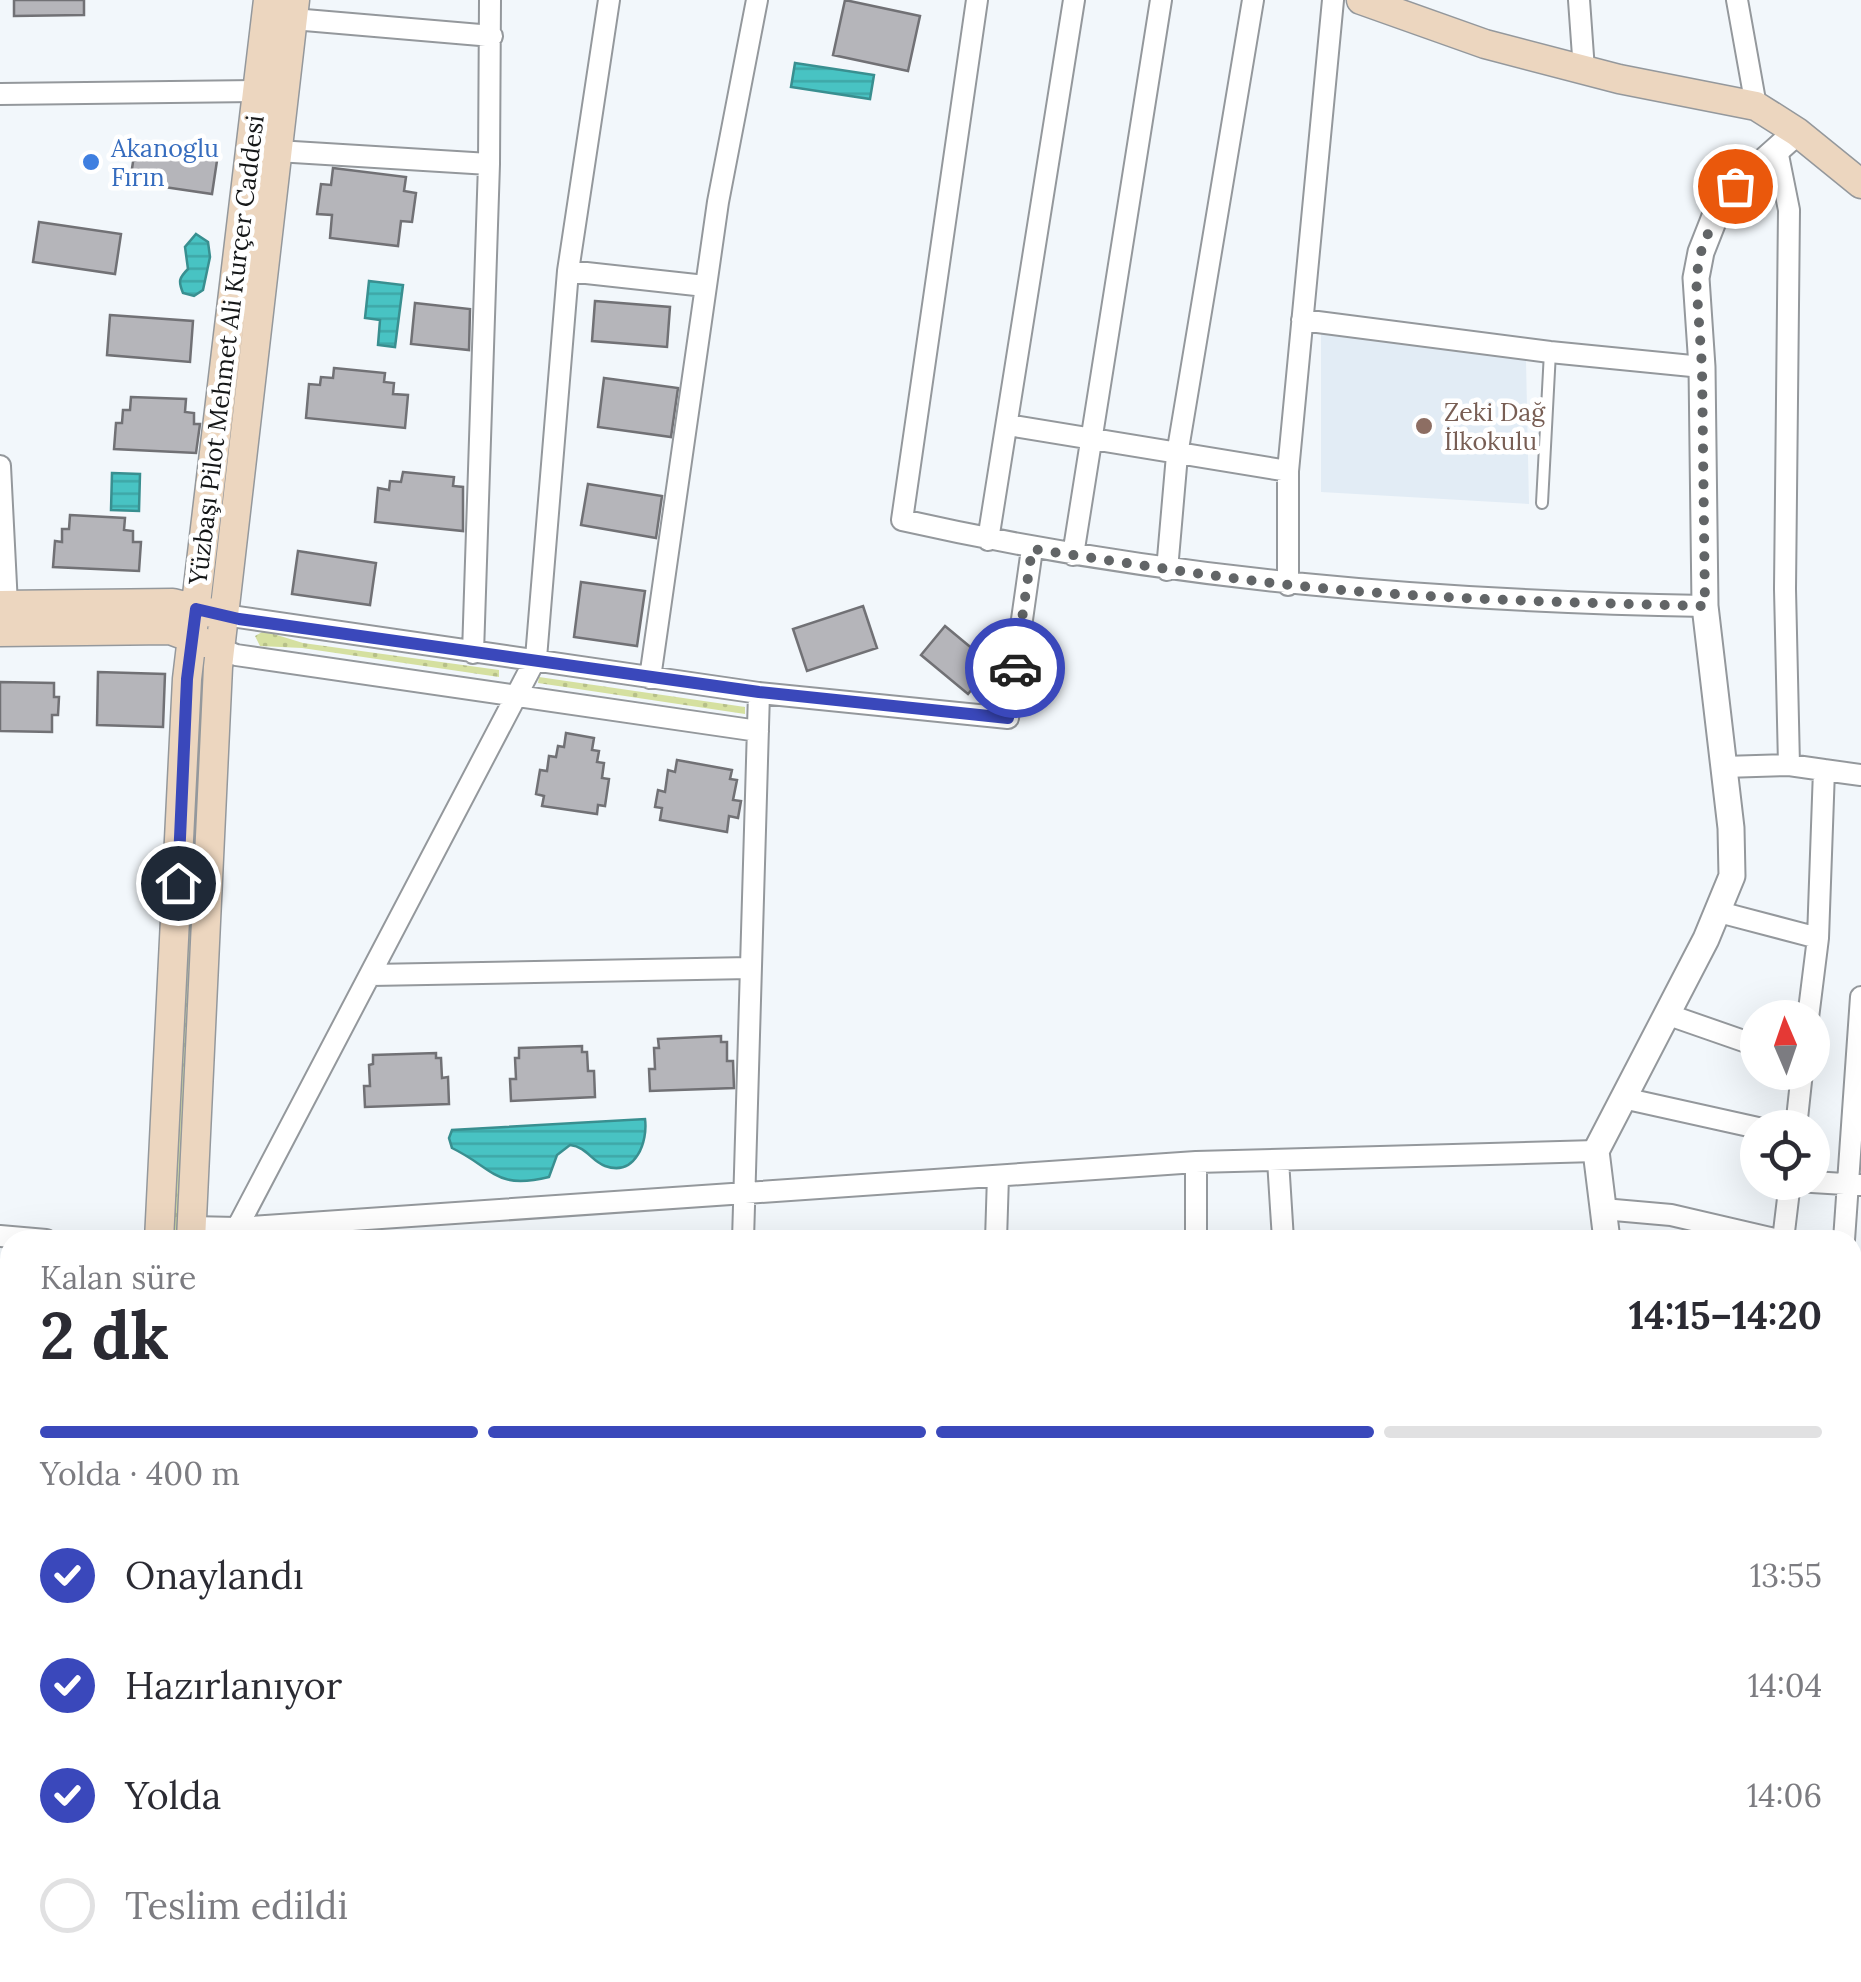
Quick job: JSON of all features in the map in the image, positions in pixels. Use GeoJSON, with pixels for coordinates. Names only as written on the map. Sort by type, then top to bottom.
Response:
{"type":"FeatureCollection","features":[{"type":"Feature","properties":{"kind":"main road","name":"Yüzbaşı Pilot Mehmet Ali Kurçer Caddesi"},"geometry":{"type":"LineString","coordinates":[[159,1230],[187,679],[268,0]]}},
{"type":"Feature","properties":{"kind":"main road"},"geometry":{"type":"LineString","coordinates":[[1370,2],[1485,44],[1584,70],[1756,106],[1787,141],[1861,184]]}},
{"type":"Feature","properties":{"kind":"main road","name":"Yüzbaşı Pilot Mehmet Ali Kurçer Caddesi"},"geometry":{"type":"LineString","coordinates":[[191,1230],[220,649],[294,10]]}},
{"type":"Feature","properties":{"kind":"main road"},"geometry":{"type":"LineString","coordinates":[[2,614],[173,604],[224,615]]}},
{"type":"Feature","properties":{"kind":"main road"},"geometry":{"type":"LineString","coordinates":[[2,614],[170,630],[220,649]]}},
{"type":"Feature","properties":{"kind":"street"},"geometry":{"type":"LineString","coordinates":[[473,653],[489,164],[490,0]]}},
{"type":"Feature","properties":{"kind":"street"},"geometry":{"type":"LineString","coordinates":[[236,1228],[534,662],[568,271],[609,0]]}},
{"type":"Feature","properties":{"kind":"street"},"geometry":{"type":"LineString","coordinates":[[650,678],[704,286],[757,0]]}},
{"type":"Feature","properties":{"kind":"street"},"geometry":{"type":"LineString","coordinates":[[976,0],[902,520],[1032,549],[1288,584],[1564,603],[1705,606]]}},
{"type":"Feature","properties":{"kind":"street"},"geometry":{"type":"LineString","coordinates":[[988,540],[1074,0]]}},
{"type":"Feature","properties":{"kind":"street"},"geometry":{"type":"LineString","coordinates":[[1073,555],[1161,0]]}},
{"type":"Feature","properties":{"kind":"street"},"geometry":{"type":"LineString","coordinates":[[1167,570],[1178,455],[1253,0]]}},
{"type":"Feature","properties":{"kind":"street"},"geometry":{"type":"LineString","coordinates":[[1288,584],[1288,471],[1333,0]]}},
{"type":"Feature","properties":{"kind":"street"},"geometry":{"type":"LineString","coordinates":[[1578,0],[1584,70]]}},
{"type":"Feature","properties":{"kind":"street"},"geometry":{"type":"LineString","coordinates":[[1738,0],[1756,106]]}},
{"type":"Feature","properties":{"kind":"street"},"geometry":{"type":"LineString","coordinates":[[294,10],[492,36]]}},
{"type":"Feature","properties":{"kind":"street"},"geometry":{"type":"LineString","coordinates":[[0,94],[257,91]]}},
{"type":"Feature","properties":{"kind":"street"},"geometry":{"type":"LineString","coordinates":[[1605,1230],[1596,1151],[1719,912],[1732,876],[1705,606],[1702,367],[1696,278],[1714,218],[1735,186],[1787,141]]}},
{"type":"Feature","properties":{"kind":"street"},"geometry":{"type":"LineString","coordinates":[[1787,141],[1785,589],[1789,765]]}},
{"type":"Feature","properties":{"kind":"street"},"geometry":{"type":"LineString","coordinates":[[277,151],[489,164]]}},
{"type":"Feature","properties":{"kind":"street"},"geometry":{"type":"LineString","coordinates":[[568,271],[704,286]]}},
{"type":"Feature","properties":{"kind":"street"},"geometry":{"type":"LineString","coordinates":[[1302,320],[1702,367]]}},
{"type":"Feature","properties":{"kind":"street"},"geometry":{"type":"LineString","coordinates":[[1008,426],[1288,471]]}},
{"type":"Feature","properties":{"kind":"street"},"geometry":{"type":"LineString","coordinates":[[0,466],[2,614]]}},
{"type":"Feature","properties":{"kind":"street"},"geometry":{"type":"LineString","coordinates":[[224,615],[650,678],[1008,718],[1032,549]]}},
{"type":"Feature","properties":{"kind":"street"},"geometry":{"type":"LineString","coordinates":[[220,649],[236,655],[758,730]]}},
{"type":"Feature","properties":{"kind":"street"},"geometry":{"type":"LineString","coordinates":[[743,1230],[759,692]]}},
{"type":"Feature","properties":{"kind":"street"},"geometry":{"type":"LineString","coordinates":[[1724,767],[1789,765],[1861,775]]}},
{"type":"Feature","properties":{"kind":"street"},"geometry":{"type":"LineString","coordinates":[[1810,1000],[1818,938],[1824,770]]}},
{"type":"Feature","properties":{"kind":"street"},"geometry":{"type":"LineString","coordinates":[[1719,912],[1818,938]]}},
{"type":"Feature","properties":{"kind":"street"},"geometry":{"type":"LineString","coordinates":[[371,975],[750,968]]}},
{"type":"Feature","properties":{"kind":"street"},"geometry":{"type":"LineString","coordinates":[[1846,1230],[1854,1185],[1861,997]]}},
{"type":"Feature","properties":{"kind":"street"},"geometry":{"type":"LineString","coordinates":[[1666,1014],[1740,1040]]}},
{"type":"Feature","properties":{"kind":"street"},"geometry":{"type":"LineString","coordinates":[[1623,1098],[1740,1124]]}},
{"type":"Feature","properties":{"kind":"street"},"geometry":{"type":"LineString","coordinates":[[221,1230],[1196,1162],[1596,1151]]}},
{"type":"Feature","properties":{"kind":"street"},"geometry":{"type":"LineString","coordinates":[[1278,1160],[1282,1230]]}},
{"type":"Feature","properties":{"kind":"street"},"geometry":{"type":"LineString","coordinates":[[1196,1162],[1196,1230]]}},
{"type":"Feature","properties":{"kind":"street"},"geometry":{"type":"LineString","coordinates":[[996,1230],[998,1176]]}},
{"type":"Feature","properties":{"kind":"street"},"geometry":{"type":"LineString","coordinates":[[1783,1230],[1787,1200]]}},
{"type":"Feature","properties":{"kind":"street"},"geometry":{"type":"LineString","coordinates":[[1603,1209],[1672,1215],[1737,1230]]}},
{"type":"Feature","properties":{"kind":"lane"},"geometry":{"type":"LineString","coordinates":[[1542,502],[1550,352]]}},
{"type":"Feature","properties":{"kind":"shaded area","name":"Zeki Dağ İlkokulu"},"geometry":{"type":"Polygon","coordinates":[[[1321,330],[1526,360],[1529,504],[1321,492],[1321,330]]]}},
{"type":"Feature","properties":{"kind":"green space"},"geometry":{"type":"Polygon","coordinates":[[[264,631],[303,643],[499,670],[499,677],[302,648],[260,646],[255,636],[264,631]]]}},
{"type":"Feature","properties":{"kind":"green space"},"geometry":{"type":"Polygon","coordinates":[[[199,661],[207,662],[179,1230],[172,1230],[199,661]]]}},
{"type":"Feature","properties":{"kind":"green space"},"geometry":{"type":"Polygon","coordinates":[[[539,677],[745,707],[745,714],[538,683],[539,677]]]}},
{"type":"Feature","properties":{"kind":"water"},"geometry":{"type":"Polygon","coordinates":[[[795,63],[874,75],[870,99],[791,87],[795,63]]]}},
{"type":"Feature","properties":{"kind":"water"},"geometry":{"type":"Polygon","coordinates":[[[196,234],[208,242],[210,257],[203,290],[194,296],[183,293],[180,283],[188,269],[185,247],[196,234]]]}},
{"type":"Feature","properties":{"kind":"water"},"geometry":{"type":"Polygon","coordinates":[[[369,281],[403,285],[395,347],[378,345],[380,320],[365,318],[369,281]]]}},
{"type":"Feature","properties":{"kind":"water"},"geometry":{"type":"Polygon","coordinates":[[[112,473],[140,474],[139,511],[111,510],[112,473]]]}},
{"type":"Feature","properties":{"kind":"water"},"geometry":{"type":"Polygon","coordinates":[[[645,1119],[642,1146],[625,1166],[605,1166],[581,1148],[570,1145],[557,1155],[549,1177],[531,1180],[496,1175],[452,1148],[449,1138],[452,1130],[645,1119]]]}},
{"type":"Feature","properties":{"kind":"building"},"geometry":{"type":"Polygon","coordinates":[[[14,0],[84,0],[84,15],[14,16],[14,0]]]}},
{"type":"Feature","properties":{"kind":"building"},"geometry":{"type":"Polygon","coordinates":[[[845,0],[920,16],[908,71],[833,55],[845,0]]]}},
{"type":"Feature","properties":{"kind":"building"},"geometry":{"type":"Polygon","coordinates":[[[136,142],[218,154],[212,194],[130,182],[136,142]]]}},
{"type":"Feature","properties":{"kind":"building"},"geometry":{"type":"Polygon","coordinates":[[[333,168],[406,177],[404,191],[416,193],[412,222],[401,221],[398,246],[330,238],[332,215],[317,214],[321,184],[331,185],[333,168]]]}},
{"type":"Feature","properties":{"kind":"building"},"geometry":{"type":"Polygon","coordinates":[[[39,222],[121,234],[115,274],[33,262],[39,222]]]}},
{"type":"Feature","properties":{"kind":"building"},"geometry":{"type":"Polygon","coordinates":[[[595,301],[670,307],[667,347],[592,341],[595,301]]]}},
{"type":"Feature","properties":{"kind":"building"},"geometry":{"type":"Polygon","coordinates":[[[415,303],[470,309],[469,350],[411,344],[415,303]]]}},
{"type":"Feature","properties":{"kind":"building"},"geometry":{"type":"Polygon","coordinates":[[[110,315],[193,321],[190,362],[107,355],[110,315]]]}},
{"type":"Feature","properties":{"kind":"building"},"geometry":{"type":"Polygon","coordinates":[[[334,368],[385,373],[384,382],[394,383],[393,394],[408,395],[405,428],[306,418],[309,384],[320,385],[321,377],[333,378],[334,368]]]}},
{"type":"Feature","properties":{"kind":"building"},"geometry":{"type":"Polygon","coordinates":[[[604,378],[678,388],[671,437],[598,427],[604,378]]]}},
{"type":"Feature","properties":{"kind":"building"},"geometry":{"type":"Polygon","coordinates":[[[131,397],[186,399],[185,412],[194,413],[194,424],[200,424],[196,453],[114,449],[116,423],[122,423],[123,410],[130,410],[131,397]]]}},
{"type":"Feature","properties":{"kind":"building"},"geometry":{"type":"Polygon","coordinates":[[[403,472],[454,477],[453,486],[463,487],[463,531],[375,522],[378,488],[389,490],[390,481],[401,482],[403,472]]]}},
{"type":"Feature","properties":{"kind":"building"},"geometry":{"type":"Polygon","coordinates":[[[588,484],[662,496],[656,538],[581,525],[588,484]]]}},
{"type":"Feature","properties":{"kind":"building"},"geometry":{"type":"Polygon","coordinates":[[[70,515],[125,518],[124,530],[133,531],[133,542],[141,542],[139,571],[53,567],[55,541],[62,542],[62,529],[69,529],[70,515]]]}},
{"type":"Feature","properties":{"kind":"building"},"geometry":{"type":"Polygon","coordinates":[[[298,551],[376,563],[370,605],[292,594],[298,551]]]}},
{"type":"Feature","properties":{"kind":"building"},"geometry":{"type":"Polygon","coordinates":[[[581,582],[645,591],[637,646],[574,637],[581,582]]]}},
{"type":"Feature","properties":{"kind":"building"},"geometry":{"type":"Polygon","coordinates":[[[863,606],[877,648],[807,671],[793,629],[863,606]]]}},
{"type":"Feature","properties":{"kind":"building"},"geometry":{"type":"Polygon","coordinates":[[[945,626],[992,665],[968,694],[921,655],[945,626]]]}},
{"type":"Feature","properties":{"kind":"building"},"geometry":{"type":"Polygon","coordinates":[[[98,672],[165,674],[163,727],[97,725],[98,672]]]}},
{"type":"Feature","properties":{"kind":"building"},"geometry":{"type":"Polygon","coordinates":[[[0,682],[54,683],[54,697],[59,697],[58,715],[52,715],[52,732],[0,731],[0,682]]]}},
{"type":"Feature","properties":{"kind":"building"},"geometry":{"type":"Polygon","coordinates":[[[566,733],[594,738],[592,750],[599,751],[597,762],[604,763],[602,778],[609,779],[605,806],[598,805],[597,814],[542,806],[544,796],[536,794],[540,770],[547,771],[549,756],[556,757],[558,746],[564,747],[566,733]]]}},
{"type":"Feature","properties":{"kind":"building"},"geometry":{"type":"Polygon","coordinates":[[[677,760],[732,770],[730,779],[737,780],[733,800],[741,801],[738,818],[729,816],[727,832],[660,820],[662,808],[655,807],[658,790],[665,792],[668,770],[675,772],[677,760]]]}},
{"type":"Feature","properties":{"kind":"building"},"geometry":{"type":"Polygon","coordinates":[[[721,1036],[721,1042],[727,1042],[727,1061],[733,1061],[734,1088],[650,1091],[649,1069],[655,1069],[654,1048],[659,1048],[658,1039],[721,1036]]]}},
{"type":"Feature","properties":{"kind":"building"},"geometry":{"type":"Polygon","coordinates":[[[582,1046],[582,1052],[587,1052],[588,1071],[594,1071],[595,1097],[511,1101],[510,1079],[516,1079],[515,1058],[519,1058],[519,1048],[582,1046]]]}},
{"type":"Feature","properties":{"kind":"building"},"geometry":{"type":"Polygon","coordinates":[[[436,1053],[436,1058],[441,1058],[442,1078],[448,1077],[449,1104],[365,1107],[364,1086],[370,1086],[369,1065],[373,1064],[373,1055],[436,1053]]]}},
{"type":"Feature","properties":{"kind":"way so far"},"geometry":{"type":"LineString","coordinates":[[1015,668],[1032,549],[1167,570],[1342,590],[1564,603],[1705,606],[1702,367],[1696,278],[1714,218],[1735,186]]}},
{"type":"Feature","properties":{"kind":"place","name":"Akanoglu Fırın"},"geometry":{"type":"Point","coordinates":[91,162]}},
{"type":"Feature","properties":{"kind":"place","name":"Zeki Dağ İlkokulu"},"geometry":{"type":"Point","coordinates":[1424,426]}},
{"type":"Feature","properties":{"kind":"route"},"geometry":{"type":"LineString","coordinates":[[178,883],[187,679],[196,609],[239,619],[650,678],[1008,718],[1015,668]]}}]}
